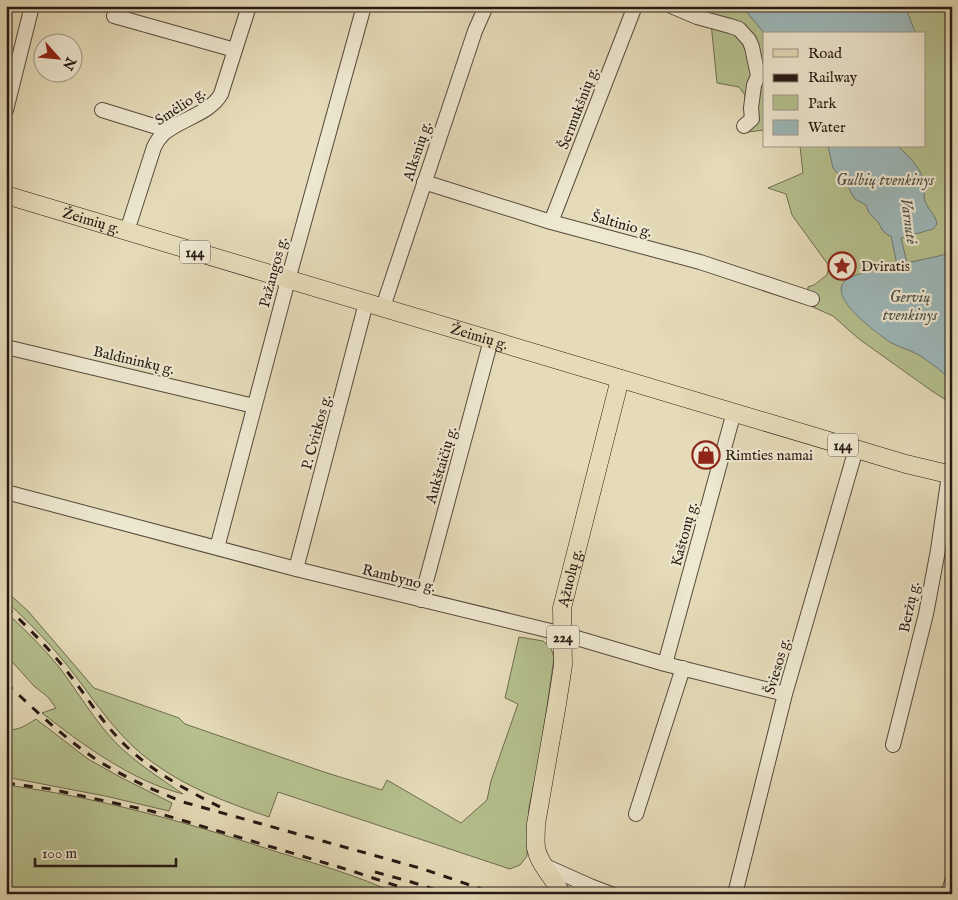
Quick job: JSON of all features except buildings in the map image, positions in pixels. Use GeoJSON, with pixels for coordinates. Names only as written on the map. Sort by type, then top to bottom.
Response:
{"type":"FeatureCollection","features":[{"type":"Feature","properties":{"kind":"main road","name":"Žeimių g."},"geometry":{"type":"LineString","coordinates":[[6,195],[906,464],[950,475]]}},
{"type":"Feature","properties":{"kind":"main road","name":"Ąžuolų g."},"geometry":{"type":"LineString","coordinates":[[561,894],[536,850],[536,824],[562,665],[562,608],[620,379]]}},
{"type":"Feature","properties":{"kind":"street"},"geometry":{"type":"LineString","coordinates":[[6,110],[32,6]]}},
{"type":"Feature","properties":{"kind":"street","name":"Smėlio g."},"geometry":{"type":"LineString","coordinates":[[127,232],[154,147],[164,133],[214,105],[218,100],[249,6]]}},
{"type":"Feature","properties":{"kind":"street","name":"Pažangos g."},"geometry":{"type":"LineString","coordinates":[[217,548],[288,280],[364,6]]}},
{"type":"Feature","properties":{"kind":"street","name":"Alksnių g."},"geometry":{"type":"LineString","coordinates":[[383,308],[475,31],[486,6]]}},
{"type":"Feature","properties":{"kind":"street","name":"Šermukšnių g."},"geometry":{"type":"LineString","coordinates":[[552,222],[635,6]]}},
{"type":"Feature","properties":{"kind":"street"},"geometry":{"type":"LineString","coordinates":[[672,6],[697,17],[739,29],[749,40],[758,76],[754,84],[752,119],[744,126]]}},
{"type":"Feature","properties":{"kind":"street"},"geometry":{"type":"LineString","coordinates":[[114,16],[235,50]]}},
{"type":"Feature","properties":{"kind":"street"},"geometry":{"type":"LineString","coordinates":[[102,110],[157,127],[164,133]]}},
{"type":"Feature","properties":{"kind":"street","name":"Šaltinio g."},"geometry":{"type":"LineString","coordinates":[[424,182],[552,222],[700,262],[812,299]]}},
{"type":"Feature","properties":{"kind":"street","name":"P. Cvirkos g."},"geometry":{"type":"LineString","coordinates":[[296,569],[366,302]]}},
{"type":"Feature","properties":{"kind":"street","name":"Aukštaičių g."},"geometry":{"type":"LineString","coordinates":[[421,600],[491,340]]}},
{"type":"Feature","properties":{"kind":"street","name":"Baldininkų g."},"geometry":{"type":"LineString","coordinates":[[6,347],[254,406]]}},
{"type":"Feature","properties":{"kind":"street","name":"Kaštonų g."},"geometry":{"type":"LineString","coordinates":[[666,664],[734,412]]}},
{"type":"Feature","properties":{"kind":"street","name":"Šviesos g."},"geometry":{"type":"LineString","coordinates":[[735,894],[785,694],[856,449]]}},
{"type":"Feature","properties":{"kind":"street","name":"Beržų g."},"geometry":{"type":"LineString","coordinates":[[892,745],[926,614],[950,475]]}},
{"type":"Feature","properties":{"kind":"street","name":"Rambyno g."},"geometry":{"type":"LineString","coordinates":[[6,492],[296,569],[563,634],[666,664],[785,694]]}},
{"type":"Feature","properties":{"kind":"street"},"geometry":{"type":"LineString","coordinates":[[636,814],[684,668]]}},
{"type":"Feature","properties":{"kind":"street"},"geometry":{"type":"LineString","coordinates":[[544,865],[611,894]]}},
{"type":"Feature","properties":{"kind":"street"},"geometry":{"type":"LineString","coordinates":[[948,894],[952,882]]}},
{"type":"Feature","properties":{"kind":"street"},"geometry":{"type":"LineString","coordinates":[[569,894],[590,886]]}},
{"type":"Feature","properties":{"kind":"green space"},"geometry":{"type":"Polygon","coordinates":[[[680,6],[952,6],[952,404],[859,339],[833,316],[806,304],[808,287],[814,285],[827,275],[829,266],[792,215],[786,194],[768,188],[803,173],[800,148],[926,148],[926,32],[763,32],[763,130],[748,132],[745,122],[745,95],[739,87],[717,83],[711,23],[680,6]]]}},
{"type":"Feature","properties":{"kind":"green space"},"geometry":{"type":"Polygon","coordinates":[[[6,591],[28,611],[94,688],[179,718],[185,724],[324,772],[382,790],[387,780],[461,823],[487,800],[491,781],[518,704],[505,698],[519,637],[543,641],[551,648],[554,658],[539,762],[529,807],[527,856],[520,865],[510,869],[278,792],[269,817],[223,800],[179,780],[138,751],[114,727],[55,651],[6,601],[6,591]]]}},
{"type":"Feature","properties":{"kind":"green space"},"geometry":{"type":"Polygon","coordinates":[[[6,612],[53,660],[100,725],[116,743],[140,764],[183,794],[145,780],[109,761],[42,713],[56,708],[48,697],[34,686],[6,655],[6,612]]]}},
{"type":"Feature","properties":{"kind":"green space"},"geometry":{"type":"Polygon","coordinates":[[[36,719],[88,759],[172,803],[169,811],[105,796],[6,777],[6,729],[18,728],[36,719]]]}},
{"type":"Feature","properties":{"kind":"green space"},"geometry":{"type":"Polygon","coordinates":[[[6,785],[107,803],[174,820],[335,870],[397,894],[6,894],[6,785]]]}},
{"type":"Feature","properties":{"kind":"water"},"geometry":{"type":"Polygon","coordinates":[[[739,6],[905,6],[915,32],[763,32],[745,10],[739,6]]]}},
{"type":"Feature","properties":{"kind":"water"},"geometry":{"type":"Polygon","coordinates":[[[828,148],[900,148],[915,164],[921,174],[925,201],[937,224],[933,229],[901,238],[907,263],[952,253],[952,381],[922,357],[890,342],[875,331],[856,314],[842,295],[841,287],[851,277],[897,265],[891,236],[883,231],[878,222],[869,213],[866,205],[855,199],[845,182],[833,168],[828,148]]]}},
{"type":"Feature","properties":{"kind":"railway"},"geometry":{"type":"LineString","coordinates":[[6,606],[54,656],[103,720],[126,746],[171,780],[222,808]]}},
{"type":"Feature","properties":{"kind":"railway"},"geometry":{"type":"LineString","coordinates":[[6,683],[50,723],[97,760],[161,793],[183,802],[423,869],[496,894]]}},
{"type":"Feature","properties":{"kind":"railway"},"geometry":{"type":"LineString","coordinates":[[6,783],[50,789],[151,811],[352,871],[421,894]]}},
{"type":"Feature","properties":{"kind":"railway"},"geometry":{"type":"LineString","coordinates":[[375,872],[449,894]]}},
{"type":"Feature","properties":{"kind":"place","name":"Dviratis"},"geometry":{"type":"Point","coordinates":[842,266]}},
{"type":"Feature","properties":{"kind":"place","name":"Rimties namai"},"geometry":{"type":"Point","coordinates":[706,455]}},
{"type":"Feature","properties":{"kind":"water label","name":"Gulbių tvenkinys"},"geometry":{"type":"Point","coordinates":[885,179]}},
{"type":"Feature","properties":{"kind":"water label","name":"Varnutė"},"geometry":{"type":"Point","coordinates":[910,221]}},
{"type":"Feature","properties":{"kind":"water label","name":"Gervių tvenkinys"},"geometry":{"type":"Point","coordinates":[910,305]}}]}
